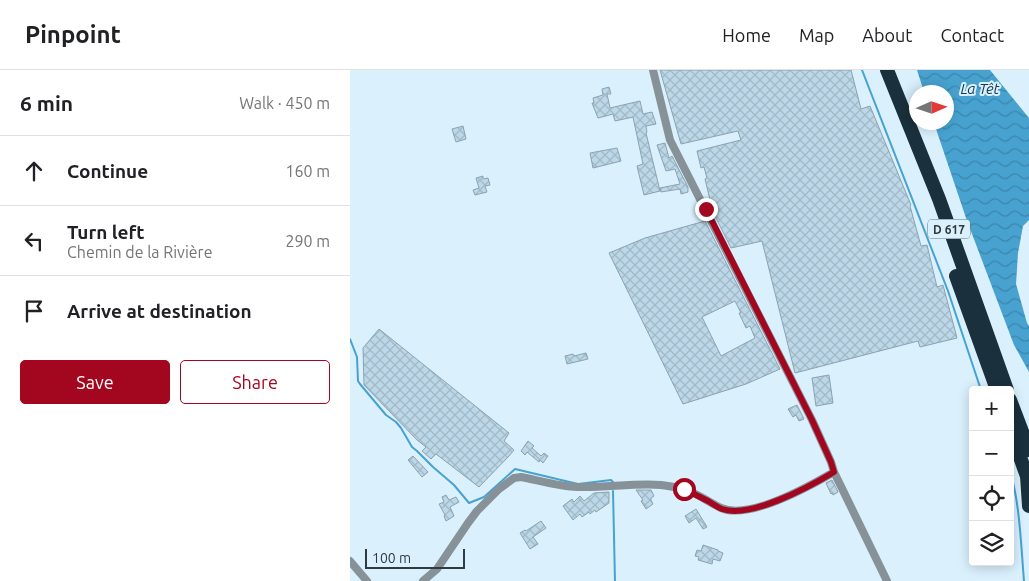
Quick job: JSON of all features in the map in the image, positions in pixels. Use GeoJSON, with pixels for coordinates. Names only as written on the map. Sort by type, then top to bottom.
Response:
{"type":"FeatureCollection","features":[{"type":"Feature","properties":{"kind":"highway","name":"D 617"},"geometry":{"type":"LineString","coordinates":[[878,70],[928,196],[996,386]]}},
{"type":"Feature","properties":{"kind":"highway","name":"D 617"},"geometry":{"type":"LineString","coordinates":[[887,70],[942,208],[1006,386]]}},
{"type":"Feature","properties":{"kind":"highway"},"geometry":{"type":"LineString","coordinates":[[1014,411],[1029,450]]}},
{"type":"Feature","properties":{"kind":"highway"},"geometry":{"type":"LineString","coordinates":[[1011,431],[1028,479],[1029,506]]}},
{"type":"Feature","properties":{"kind":"street"},"geometry":{"type":"LineString","coordinates":[[653,70],[670,140],[812,420],[834,472],[887,581]]}},
{"type":"Feature","properties":{"kind":"street"},"geometry":{"type":"LineString","coordinates":[[423,581],[437,569],[477,511],[499,489],[514,478],[521,477],[575,487],[662,485],[684,489],[723,509],[735,511],[760,507],[784,498],[834,472]]}},
{"type":"Feature","properties":{"kind":"street"},"geometry":{"type":"LineString","coordinates":[[350,561],[367,581]]}},
{"type":"Feature","properties":{"kind":"water","name":"La Têt"},"geometry":{"type":"Polygon","coordinates":[[[917,70],[990,70],[1029,118],[1029,220],[1023,226],[1018,253],[1016,284],[1029,326],[1029,372],[1014,345],[966,218],[936,130],[954,130],[954,85],[922,85],[917,70]]]}},
{"type":"Feature","properties":{"kind":"building"},"geometry":{"type":"Polygon","coordinates":[[[660,70],[851,70],[861,109],[870,106],[911,205],[921,246],[927,245],[937,287],[943,285],[957,338],[920,347],[918,341],[795,373],[762,241],[731,248],[713,212],[704,167],[701,168],[697,151],[741,140],[738,131],[681,144],[660,70]]]}},
{"type":"Feature","properties":{"kind":"building"},"geometry":{"type":"Polygon","coordinates":[[[609,87],[611,94],[607,94],[610,108],[640,101],[643,114],[652,112],[656,124],[646,126],[646,133],[660,191],[644,195],[637,166],[643,164],[633,117],[615,121],[613,114],[598,118],[592,103],[594,103],[593,98],[603,95],[602,89],[609,87]]]}},
{"type":"Feature","properties":{"kind":"building"},"geometry":{"type":"Polygon","coordinates":[[[463,126],[466,139],[456,142],[452,129],[463,126]]]}},
{"type":"Feature","properties":{"kind":"building"},"geometry":{"type":"Polygon","coordinates":[[[665,143],[669,158],[672,156],[688,187],[688,192],[681,194],[680,189],[661,192],[660,188],[680,184],[675,169],[666,171],[657,145],[665,143]]]}},
{"type":"Feature","properties":{"kind":"building"},"geometry":{"type":"Polygon","coordinates":[[[617,148],[621,161],[593,168],[590,153],[617,148]]]}},
{"type":"Feature","properties":{"kind":"building"},"geometry":{"type":"Polygon","coordinates":[[[483,176],[483,179],[488,178],[490,185],[485,186],[487,192],[475,195],[473,190],[479,188],[476,178],[483,176]]]}},
{"type":"Feature","properties":{"kind":"building"},"geometry":{"type":"Polygon","coordinates":[[[705,221],[780,369],[746,384],[683,404],[609,253],[645,238],[705,221]],[[735,301],[702,317],[721,356],[755,338],[750,326],[746,328],[739,313],[741,313],[735,301]]]}},
{"type":"Feature","properties":{"kind":"building"},"geometry":{"type":"Polygon","coordinates":[[[379,329],[509,433],[504,441],[514,450],[479,487],[436,454],[431,459],[422,451],[426,447],[364,385],[363,348],[379,329]]]}},
{"type":"Feature","properties":{"kind":"building"},"geometry":{"type":"Polygon","coordinates":[[[586,353],[588,359],[567,364],[565,356],[586,353]]]}},
{"type":"Feature","properties":{"kind":"building"},"geometry":{"type":"Polygon","coordinates":[[[829,375],[833,403],[816,406],[812,378],[829,375]]]}},
{"type":"Feature","properties":{"kind":"building"},"geometry":{"type":"Polygon","coordinates":[[[797,405],[804,419],[799,421],[796,415],[793,417],[788,409],[797,405]]]}},
{"type":"Feature","properties":{"kind":"building"},"geometry":{"type":"Polygon","coordinates":[[[528,441],[534,446],[532,448],[541,456],[544,453],[548,456],[543,463],[527,452],[525,455],[521,451],[528,441]]]}},
{"type":"Feature","properties":{"kind":"building"},"geometry":{"type":"Polygon","coordinates":[[[413,456],[428,472],[422,477],[408,460],[413,456]]]}},
{"type":"Feature","properties":{"kind":"building"},"geometry":{"type":"Polygon","coordinates":[[[832,480],[838,492],[833,495],[826,483],[832,480]]]}},
{"type":"Feature","properties":{"kind":"building"},"geometry":{"type":"Polygon","coordinates":[[[636,490],[651,490],[654,496],[651,498],[653,504],[646,509],[641,501],[643,500],[636,490]]]}},
{"type":"Feature","properties":{"kind":"building"},"geometry":{"type":"Polygon","coordinates":[[[609,492],[609,503],[596,512],[595,510],[590,514],[589,512],[582,517],[580,514],[573,520],[563,506],[572,499],[574,502],[580,496],[584,501],[594,493],[609,492]]]}},
{"type":"Feature","properties":{"kind":"building"},"geometry":{"type":"Polygon","coordinates":[[[446,495],[449,500],[456,497],[459,502],[450,507],[454,516],[446,521],[439,504],[444,502],[442,497],[446,495]]]}},
{"type":"Feature","properties":{"kind":"building"},"geometry":{"type":"Polygon","coordinates":[[[696,509],[707,527],[703,529],[696,518],[689,523],[685,516],[696,509]]]}},
{"type":"Feature","properties":{"kind":"building"},"geometry":{"type":"Polygon","coordinates":[[[541,521],[546,528],[533,537],[538,544],[530,549],[520,533],[541,521]]]}},
{"type":"Feature","properties":{"kind":"building"},"geometry":{"type":"Polygon","coordinates":[[[703,545],[723,553],[720,561],[713,559],[712,564],[698,560],[699,557],[695,556],[697,550],[701,551],[703,545]]]}},
{"type":"Feature","properties":{"kind":"waterway"},"geometry":{"type":"LineString","coordinates":[[862,70],[948,291],[980,386]]}},
{"type":"Feature","properties":{"kind":"waterway"},"geometry":{"type":"LineString","coordinates":[[350,339],[357,357],[358,381],[360,384],[386,415],[401,428],[412,447],[454,485],[469,503],[484,497],[515,469],[578,484],[611,480],[613,482]]}},
{"type":"Feature","properties":{"kind":"waterway"},"geometry":{"type":"LineString","coordinates":[[1011,476],[1018,511],[1024,581]]}},
{"type":"Feature","properties":{"kind":"waterway"},"geometry":{"type":"LineString","coordinates":[[613,491],[615,581]]}},
{"type":"Feature","properties":{"kind":"route"},"geometry":{"type":"LineString","coordinates":[[684,489],[723,509],[735,511],[760,507],[784,498],[834,472],[812,420],[706,209]]}}]}
